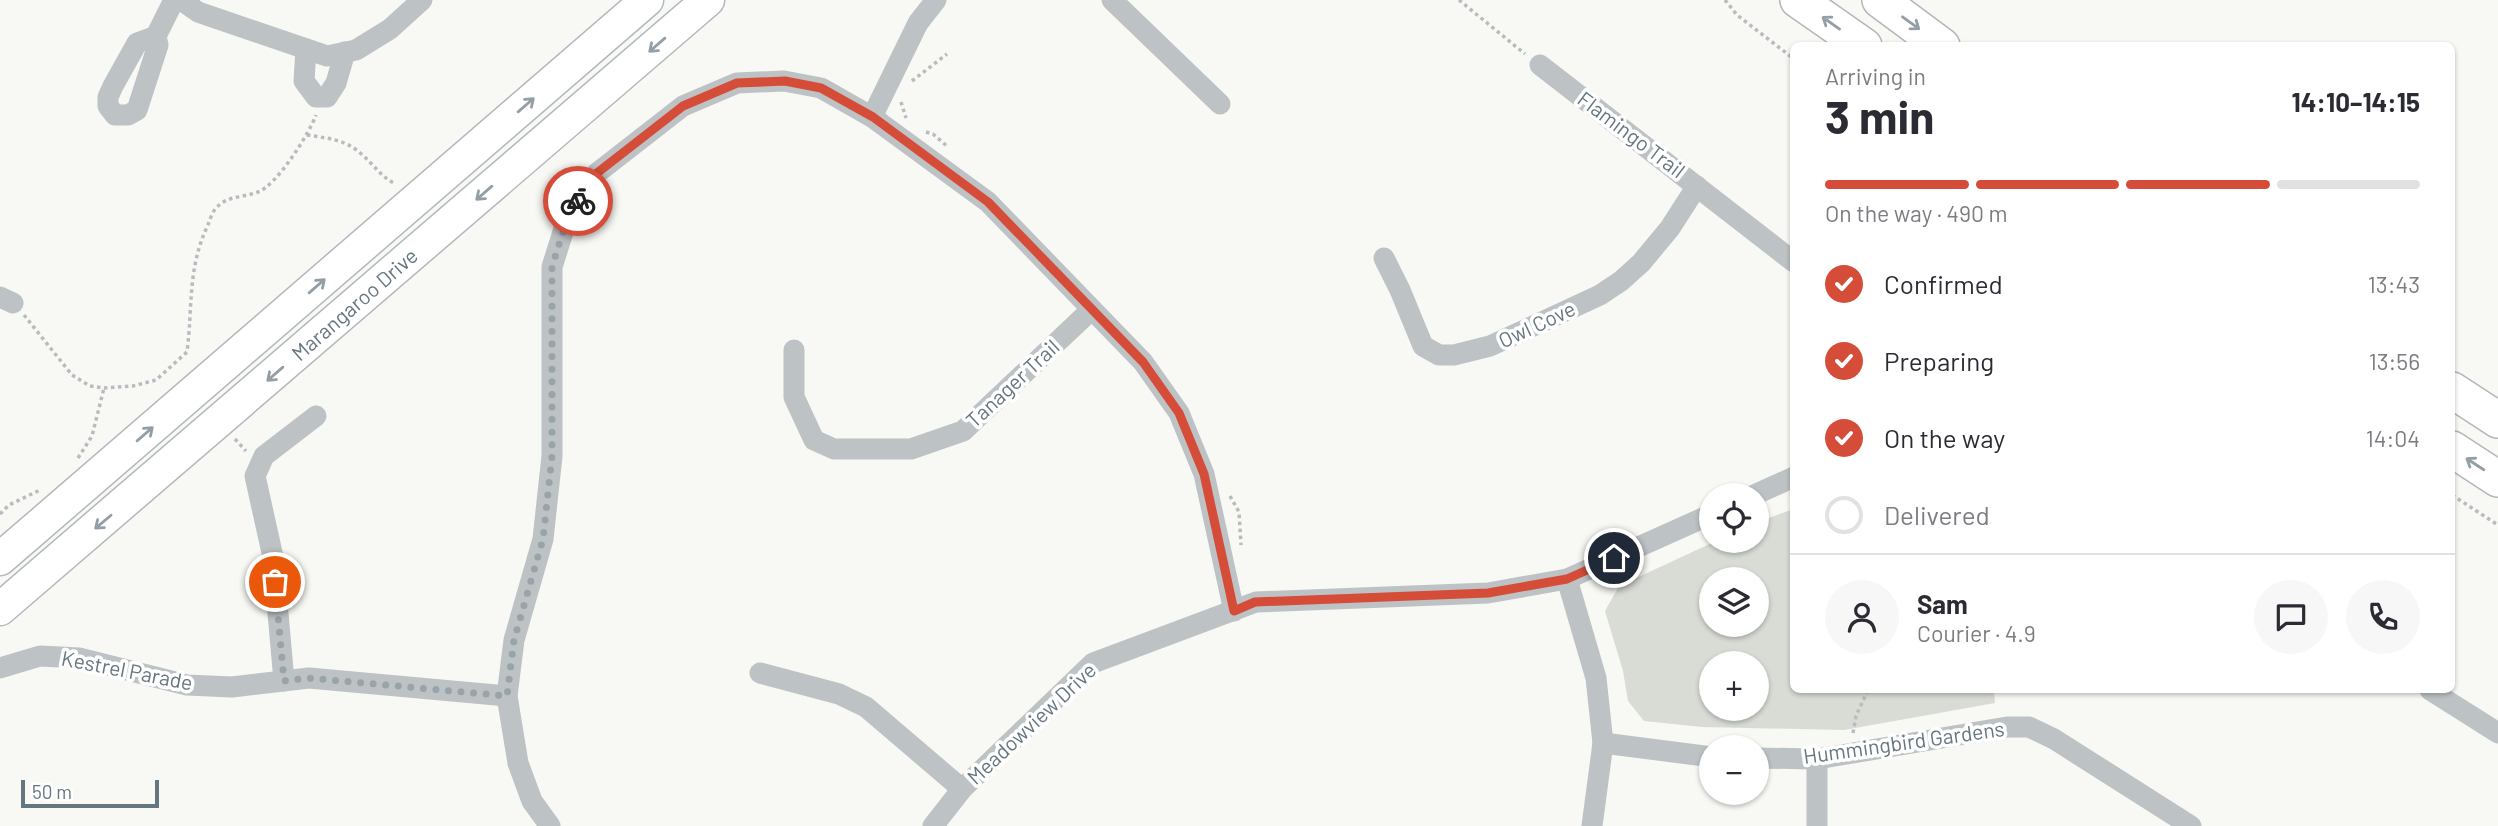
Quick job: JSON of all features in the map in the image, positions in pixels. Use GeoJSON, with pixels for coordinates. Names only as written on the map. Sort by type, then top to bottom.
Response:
{"type":"FeatureCollection","features":[{"type":"Feature","properties":{"kind":"main road","name":"Marangaroo Drive"},"geometry":{"type":"LineString","coordinates":[[0,558],[647,0]]}},
{"type":"Feature","properties":{"kind":"main road","name":"Marangaroo Drive"},"geometry":{"type":"LineString","coordinates":[[0,609],[708,0]]}},
{"type":"Feature","properties":{"kind":"main road"},"geometry":{"type":"LineString","coordinates":[[1798,0],[1858,42]]}},
{"type":"Feature","properties":{"kind":"main road"},"geometry":{"type":"LineString","coordinates":[[1880,0],[1937,42]]}},
{"type":"Feature","properties":{"kind":"main road"},"geometry":{"type":"LineString","coordinates":[[2455,392],[2498,420]]}},
{"type":"Feature","properties":{"kind":"main road"},"geometry":{"type":"LineString","coordinates":[[2455,451],[2498,479]]}},
{"type":"Feature","properties":{"kind":"street"},"geometry":{"type":"LineString","coordinates":[[156,36],[174,0]]}},
{"type":"Feature","properties":{"kind":"street"},"geometry":{"type":"LineString","coordinates":[[181,0],[198,12],[327,57],[356,50],[390,29],[422,0]]}},
{"type":"Feature","properties":{"kind":"street"},"geometry":{"type":"LineString","coordinates":[[873,117],[918,23],[936,0]]}},
{"type":"Feature","properties":{"kind":"street"},"geometry":{"type":"LineString","coordinates":[[1112,0],[1220,104]]}},
{"type":"Feature","properties":{"kind":"street"},"geometry":{"type":"LineString","coordinates":[[306,49],[304,81],[316,97],[327,97],[336,83],[345,52]]}},
{"type":"Feature","properties":{"kind":"street","name":"Flamingo Trail"},"geometry":{"type":"LineString","coordinates":[[1540,65],[1790,259]]}},
{"type":"Feature","properties":{"kind":"street"},"geometry":{"type":"LineString","coordinates":[[551,826],[532,802],[518,763],[507,696],[514,640],[543,539],[552,456],[552,267],[568,216],[597,173],[683,106],[737,83],[785,81],[821,88],[873,117],[988,202],[1143,362],[1179,413],[1204,474],[1234,611]]}},
{"type":"Feature","properties":{"kind":"street","name":"Owl Cove"},"geometry":{"type":"LineString","coordinates":[[1384,258],[1423,346],[1439,355],[1454,355],[1490,346],[1600,295],[1621,281],[1642,263],[1670,228],[1697,186]]}},
{"type":"Feature","properties":{"kind":"street","name":"Tanager Trail"},"geometry":{"type":"LineString","coordinates":[[794,350],[794,397],[814,440],[834,449],[911,449],[963,431],[1091,310]]}},
{"type":"Feature","properties":{"kind":"street"},"geometry":{"type":"LineString","coordinates":[[284,681],[273,557],[255,476],[264,456],[316,416]]}},
{"type":"Feature","properties":{"kind":"street"},"geometry":{"type":"LineString","coordinates":[[1769,488],[1790,479]]}},
{"type":"Feature","properties":{"kind":"street","name":"Meadowview Drive"},"geometry":{"type":"LineString","coordinates":[[933,826],[962,789],[1093,663],[1255,602],[1488,593],[1567,579],[1699,520]]}},
{"type":"Feature","properties":{"kind":"street"},"geometry":{"type":"LineString","coordinates":[[1567,579],[1596,678],[1603,743],[1592,826]]}},
{"type":"Feature","properties":{"kind":"street","name":"Kestrel Parade"},"geometry":{"type":"LineString","coordinates":[[0,668],[40,656],[79,658],[187,685],[232,687],[320,679],[507,696]]}},
{"type":"Feature","properties":{"kind":"street"},"geometry":{"type":"LineString","coordinates":[[760,673],[839,694],[866,707],[962,789]]}},
{"type":"Feature","properties":{"kind":"street"},"geometry":{"type":"LineString","coordinates":[[2435,693],[2498,733]]}},
{"type":"Feature","properties":{"kind":"street","name":"Hummingbird Gardens"},"geometry":{"type":"LineString","coordinates":[[1769,758],[1817,759],[2007,727],[2029,727],[2054,739],[2191,826]]}},
{"type":"Feature","properties":{"kind":"street"},"geometry":{"type":"LineString","coordinates":[[1603,743],[1699,755]]}},
{"type":"Feature","properties":{"kind":"street"},"geometry":{"type":"LineString","coordinates":[[1817,759],[1817,826]]}},
{"type":"Feature","properties":{"kind":"path"},"geometry":{"type":"LineString","coordinates":[[1459,0],[1540,65]]}},
{"type":"Feature","properties":{"kind":"path"},"geometry":{"type":"LineString","coordinates":[[1725,0],[1737,15],[1790,56]]}},
{"type":"Feature","properties":{"kind":"path"},"geometry":{"type":"LineString","coordinates":[[905,87],[947,54]]}},
{"type":"Feature","properties":{"kind":"path"},"geometry":{"type":"LineString","coordinates":[[902,94],[905,116],[910,124]]}},
{"type":"Feature","properties":{"kind":"path"},"geometry":{"type":"LineString","coordinates":[[7,300],[47,341],[72,375],[90,386],[133,386],[156,380],[187,352],[192,274],[201,240],[216,207],[228,200],[261,191],[298,151],[322,97]]}},
{"type":"Feature","properties":{"kind":"path"},"geometry":{"type":"LineString","coordinates":[[918,129],[933,134],[954,152]]}},
{"type":"Feature","properties":{"kind":"path"},"geometry":{"type":"LineString","coordinates":[[307,135],[338,139],[358,151],[385,180],[397,184],[405,183]]}},
{"type":"Feature","properties":{"kind":"path"},"geometry":{"type":"LineString","coordinates":[[76,460],[92,436],[104,388]]}},
{"type":"Feature","properties":{"kind":"path"},"geometry":{"type":"LineString","coordinates":[[0,514],[9,505],[40,489]]}},
{"type":"Feature","properties":{"kind":"path"},"geometry":{"type":"LineString","coordinates":[[1228,492],[1239,513],[1241,547]]}},
{"type":"Feature","properties":{"kind":"path"},"geometry":{"type":"LineString","coordinates":[[2455,497],[2498,525]]}},
{"type":"Feature","properties":{"kind":"path"},"geometry":{"type":"LineString","coordinates":[[1853,753],[1856,716],[1867,693]]}},
{"type":"Feature","properties":{"kind":"shaded area"},"geometry":{"type":"Polygon","coordinates":[[[1790,510],[1790,693],[1994,693],[1995,703],[1844,730],[1702,727],[1644,721],[1628,701],[1623,671],[1605,611],[1619,586],[1699,549],[1699,553],[1769,553],[1769,518],[1790,510]]]}},
{"type":"Feature","properties":{"kind":"way so far"},"geometry":{"type":"LineString","coordinates":[[275,582],[284,681],[309,678],[507,696],[514,640],[543,539],[552,456],[552,267],[568,216],[578,201]]}},
{"type":"Feature","properties":{"kind":"route"},"geometry":{"type":"LineString","coordinates":[[578,201],[597,173],[683,106],[737,83],[785,81],[821,88],[873,117],[988,202],[1143,362],[1179,413],[1204,474],[1234,611],[1255,602],[1488,593],[1567,579],[1614,558]]}}]}
